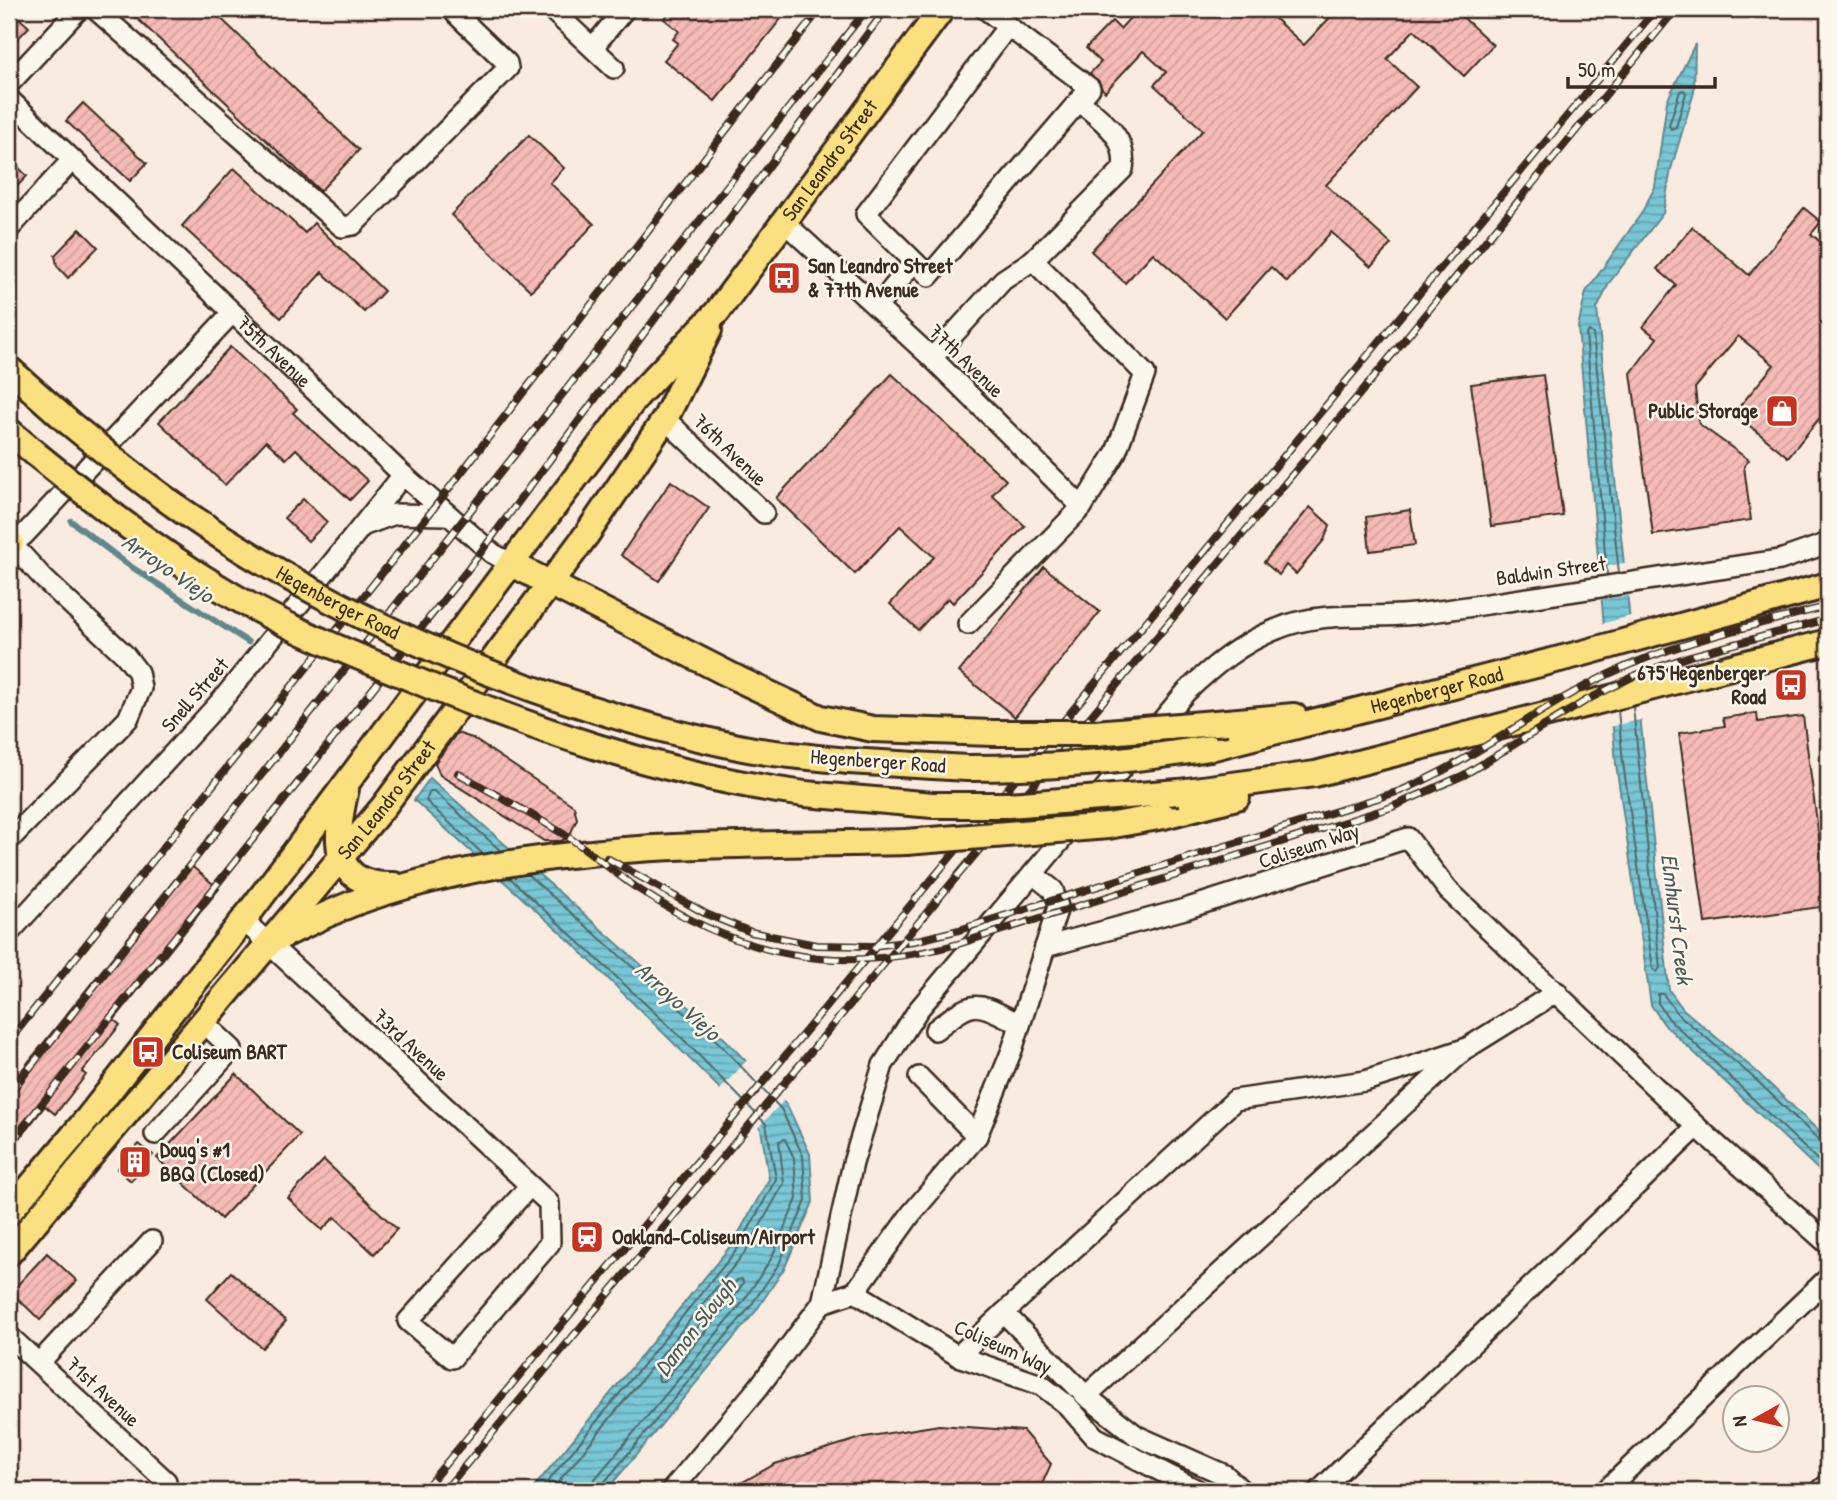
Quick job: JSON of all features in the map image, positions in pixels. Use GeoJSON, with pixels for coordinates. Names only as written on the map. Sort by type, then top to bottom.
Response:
{"type":"FeatureCollection","features":[{"type":"Feature","properties":{"kind":"main road","name":"San Leandro Street"},"geometry":{"type":"LineString","coordinates":[[9,1212],[88,1118],[243,920],[637,396],[717,312],[942,9]]}},
{"type":"Feature","properties":{"kind":"main road","name":"San Leandro Street"},"geometry":{"type":"LineString","coordinates":[[9,1253],[341,859],[553,583],[664,419],[717,312]]}},
{"type":"Feature","properties":{"kind":"main road","name":"Hegenberger Road"},"geometry":{"type":"LineString","coordinates":[[9,369],[66,421],[184,512],[244,550],[356,611],[424,643],[561,697],[658,727],[746,748],[848,761],[967,768],[1033,768],[1124,761],[1210,748],[1587,652],[1828,585]]}},
{"type":"Feature","properties":{"kind":"main road","name":"Hegenberger Road"},"geometry":{"type":"LineString","coordinates":[[9,431],[107,511],[216,586],[342,650],[485,710],[640,760],[710,779],[805,794],[933,805],[1008,806],[1179,792],[1315,774],[1828,642]]}},
{"type":"Feature","properties":{"kind":"main road","name":"75th Avenue"},"geometry":{"type":"LineString","coordinates":[[512,564],[738,679],[821,718],[873,729],[1095,733],[1354,711]]}},
{"type":"Feature","properties":{"kind":"main road"},"geometry":{"type":"LineString","coordinates":[[268,943],[350,904],[419,883],[480,869],[615,850],[906,842],[1108,826],[1164,816],[1315,774]]}},
{"type":"Feature","properties":{"kind":"main road"},"geometry":{"type":"LineString","coordinates":[[348,781],[339,835],[341,859],[354,877],[366,883],[392,886],[419,883]]}},
{"type":"Feature","properties":{"kind":"street"},"geometry":{"type":"LineString","coordinates":[[9,84],[79,9]]}},
{"type":"Feature","properties":{"kind":"street"},"geometry":{"type":"LineString","coordinates":[[95,9],[342,227],[353,225],[508,68],[507,63],[456,14],[456,9]]}},
{"type":"Feature","properties":{"kind":"street"},"geometry":{"type":"LineString","coordinates":[[551,9],[614,68]]}},
{"type":"Feature","properties":{"kind":"street"},"geometry":{"type":"LineString","coordinates":[[593,47],[625,9]]}},
{"type":"Feature","properties":{"kind":"street"},"geometry":{"type":"LineString","coordinates":[[985,9],[1008,26],[1090,88],[929,276],[866,214],[1008,26]]}},
{"type":"Feature","properties":{"kind":"street","name":"75th Avenue"},"geometry":{"type":"LineString","coordinates":[[9,99],[402,475],[492,554],[512,564]]}},
{"type":"Feature","properties":{"kind":"street"},"geometry":{"type":"LineString","coordinates":[[932,358],[1003,280],[1033,260],[1123,169],[1123,145],[1115,133],[1079,101]]}},
{"type":"Feature","properties":{"kind":"street"},"geometry":{"type":"LineString","coordinates":[[9,229],[72,160]]}},
{"type":"Feature","properties":{"kind":"street","name":"77th Avenue"},"geometry":{"type":"LineString","coordinates":[[784,222],[932,358],[1082,507]]}},
{"type":"Feature","properties":{"kind":"street"},"geometry":{"type":"LineString","coordinates":[[968,624],[1082,507],[1116,452],[1145,374],[1033,260]]}},
{"type":"Feature","properties":{"kind":"street"},"geometry":{"type":"LineString","coordinates":[[877,307],[914,262]]}},
{"type":"Feature","properties":{"kind":"street"},"geometry":{"type":"LineString","coordinates":[[9,840],[128,719],[141,688],[138,672],[125,655],[10,543],[24,535],[232,313]]}},
{"type":"Feature","properties":{"kind":"street","name":"76th Avenue"},"geometry":{"type":"LineString","coordinates":[[664,419],[764,513]]}},
{"type":"Feature","properties":{"kind":"street","name":"Snell Street"},"geometry":{"type":"LineString","coordinates":[[9,933],[222,700],[402,475]]}},
{"type":"Feature","properties":{"kind":"street"},"geometry":{"type":"LineString","coordinates":[[360,527],[395,514],[446,515]]}},
{"type":"Feature","properties":{"kind":"street","name":"Baldwin Street"},"geometry":{"type":"LineString","coordinates":[[822,1303],[853,1163],[883,1065],[918,1010],[1186,692],[1211,667],[1237,649],[1278,628],[1331,616],[1420,614],[1780,560],[1828,543]]}},
{"type":"Feature","properties":{"kind":"street","name":"Coliseum Way"},"geometry":{"type":"LineString","coordinates":[[1045,947],[1185,909],[1408,838],[1448,890],[1697,1127],[1828,1244]]}},
{"type":"Feature","properties":{"kind":"street"},"geometry":{"type":"LineString","coordinates":[[671,1491],[758,1388],[822,1303],[855,1292],[911,1214],[977,1136],[1020,1024],[1058,907],[1053,890],[1033,874]]}},
{"type":"Feature","properties":{"kind":"street","name":"73rd Avenue"},"geometry":{"type":"LineString","coordinates":[[243,920],[549,1203],[550,1243],[452,1359],[408,1321],[530,1186]]}},
{"type":"Feature","properties":{"kind":"street"},"geometry":{"type":"LineString","coordinates":[[1086,1396],[1467,1048],[1557,992]]}},
{"type":"Feature","properties":{"kind":"street"},"geometry":{"type":"LineString","coordinates":[[935,1030],[966,1006],[984,1006],[1020,1024]]}},
{"type":"Feature","properties":{"kind":"street"},"geometry":{"type":"LineString","coordinates":[[155,1134],[232,1049],[203,1022]]}},
{"type":"Feature","properties":{"kind":"street"},"geometry":{"type":"LineString","coordinates":[[958,1356],[1235,1100],[1365,1081],[1467,1048]]}},
{"type":"Feature","properties":{"kind":"street"},"geometry":{"type":"LineString","coordinates":[[919,1077],[977,1136]]}},
{"type":"Feature","properties":{"kind":"street"},"geometry":{"type":"LineString","coordinates":[[1319,1491],[1697,1127]]}},
{"type":"Feature","properties":{"kind":"street"},"geometry":{"type":"LineString","coordinates":[[39,1363],[152,1241]]}},
{"type":"Feature","properties":{"kind":"street"},"geometry":{"type":"LineString","coordinates":[[1605,1491],[1828,1279]]}},
{"type":"Feature","properties":{"kind":"street","name":"Coliseum Way"},"geometry":{"type":"LineString","coordinates":[[855,1292],[958,1356],[1041,1385],[1068,1405],[1095,1437],[1199,1491]]}},
{"type":"Feature","properties":{"kind":"street"},"geometry":{"type":"LineString","coordinates":[[1004,1313],[1086,1396],[1137,1436],[1225,1475],[1242,1491]]}},
{"type":"Feature","properties":{"kind":"street","name":"71st Avenue"},"geometry":{"type":"LineString","coordinates":[[9,1336],[166,1481]]}},
{"type":"Feature","properties":{"kind":"street"},"geometry":{"type":"LineString","coordinates":[[1820,1491],[1828,1484]]}},
{"type":"Feature","properties":{"kind":"water"},"geometry":{"type":"Polygon","coordinates":[[[1695,44],[1694,92],[1671,169],[1663,213],[1609,283],[1597,309],[1669,990],[1683,1009],[1757,1072],[1828,1140],[1828,1179],[1664,1024],[1651,1005],[1616,764],[1578,327],[1586,292],[1641,214],[1655,187],[1667,101],[1695,44]]]}},
{"type":"Feature","properties":{"kind":"water","name":"Damon Slough"},"geometry":{"type":"Polygon","coordinates":[[[430,778],[724,1038],[787,1105],[810,1154],[813,1202],[785,1267],[756,1311],[606,1491],[531,1491],[733,1243],[769,1179],[761,1129],[572,943],[414,800],[430,778]]]}},
{"type":"Feature","properties":{"kind":"pier"},"geometry":{"type":"Polygon","coordinates":[[[1629,562],[1632,595],[1599,600],[1596,568],[1629,562]]]}},
{"type":"Feature","properties":{"kind":"pier"},"geometry":{"type":"Polygon","coordinates":[[[1634,615],[1645,719],[1609,727],[1601,624],[1634,615]]]}},
{"type":"Feature","properties":{"kind":"pier"},"geometry":{"type":"Polygon","coordinates":[[[748,1059],[786,1098],[757,1129],[719,1091],[748,1059]]]}},
{"type":"Feature","properties":{"kind":"building"},"geometry":{"type":"Polygon","coordinates":[[[9,9],[29,27],[9,48],[9,9]]]}},
{"type":"Feature","properties":{"kind":"building"},"geometry":{"type":"Polygon","coordinates":[[[127,9],[211,9],[359,150],[320,191],[127,9]]]}},
{"type":"Feature","properties":{"kind":"building"},"geometry":{"type":"Polygon","coordinates":[[[673,9],[682,9],[691,16],[697,9],[789,9],[715,101],[664,60],[678,43],[673,39],[679,31],[664,19],[673,9]]]}},
{"type":"Feature","properties":{"kind":"building"},"geometry":{"type":"Polygon","coordinates":[[[1138,9],[1264,9],[1304,45],[1338,9],[1454,9],[1493,45],[1464,76],[1414,30],[1387,59],[1417,87],[1326,185],[1391,244],[1371,267],[1331,232],[1287,282],[1271,267],[1225,318],[1153,253],[1125,283],[1091,251],[1203,130],[1154,85],[1166,72],[1143,51],[1105,92],[1090,73],[1101,62],[1086,48],[1112,21],[1120,29],[1138,9]]]}},
{"type":"Feature","properties":{"kind":"building"},"geometry":{"type":"Polygon","coordinates":[[[83,103],[147,163],[130,181],[66,121],[83,103]]]}},
{"type":"Feature","properties":{"kind":"building"},"geometry":{"type":"Polygon","coordinates":[[[529,135],[564,168],[550,183],[594,224],[531,291],[451,215],[529,135]]]}},
{"type":"Feature","properties":{"kind":"building"},"geometry":{"type":"Polygon","coordinates":[[[9,158],[27,176],[9,195],[9,158]]]}},
{"type":"Feature","properties":{"kind":"building"},"geometry":{"type":"Polygon","coordinates":[[[234,168],[305,233],[314,223],[384,291],[364,312],[322,272],[281,318],[182,226],[234,168]]]}},
{"type":"Feature","properties":{"kind":"building"},"geometry":{"type":"Polygon","coordinates":[[[1804,208],[1821,222],[1811,234],[1828,248],[1828,408],[1788,457],[1734,413],[1774,365],[1738,336],[1695,388],[1699,424],[1749,460],[1744,466],[1751,520],[1653,535],[1631,373],[1657,338],[1643,327],[1676,285],[1657,269],[1692,227],[1749,275],[1804,208]]]}},
{"type":"Feature","properties":{"kind":"building"},"geometry":{"type":"Polygon","coordinates":[[[80,229],[98,247],[68,278],[57,266],[55,255],[80,229]]]}},
{"type":"Feature","properties":{"kind":"building"},"geometry":{"type":"Polygon","coordinates":[[[230,347],[297,409],[293,413],[368,481],[350,500],[296,449],[286,459],[266,441],[225,485],[159,422],[230,347]]]}},
{"type":"Feature","properties":{"kind":"building"},"geometry":{"type":"Polygon","coordinates":[[[892,374],[1006,480],[992,495],[1025,526],[953,603],[948,598],[918,630],[890,604],[934,557],[900,526],[855,574],[776,498],[892,374]]]}},
{"type":"Feature","properties":{"kind":"building"},"geometry":{"type":"Polygon","coordinates":[[[1543,375],[1563,516],[1491,526],[1471,384],[1543,375]]]}},
{"type":"Feature","properties":{"kind":"building"},"geometry":{"type":"Polygon","coordinates":[[[671,481],[709,508],[659,581],[621,555],[671,481]]]}},
{"type":"Feature","properties":{"kind":"building"},"geometry":{"type":"Polygon","coordinates":[[[303,499],[327,522],[308,541],[284,518],[303,499]]]}},
{"type":"Feature","properties":{"kind":"building"},"geometry":{"type":"Polygon","coordinates":[[[1310,507],[1330,525],[1324,540],[1296,574],[1286,565],[1279,575],[1264,562],[1310,507]]]}},
{"type":"Feature","properties":{"kind":"building"},"geometry":{"type":"Polygon","coordinates":[[[1410,510],[1415,545],[1370,551],[1366,517],[1410,510]]]}},
{"type":"Feature","properties":{"kind":"building"},"geometry":{"type":"Polygon","coordinates":[[[1044,567],[1100,612],[1015,717],[959,672],[1044,567]]]}},
{"type":"Feature","properties":{"kind":"building"},"geometry":{"type":"Polygon","coordinates":[[[1757,713],[1758,722],[1803,716],[1828,906],[1705,923],[1679,733],[1725,726],[1723,718],[1757,713]]]}},
{"type":"Feature","properties":{"kind":"building"},"geometry":{"type":"Polygon","coordinates":[[[457,733],[472,738],[574,806],[577,819],[569,837],[561,841],[544,841],[440,775],[435,763],[457,733]]]}},
{"type":"Feature","properties":{"kind":"building"},"geometry":{"type":"Polygon","coordinates":[[[188,863],[219,889],[114,1020],[120,1025],[82,1072],[86,1075],[61,1107],[55,1114],[45,1106],[9,1152],[9,1086],[188,863]]]}},
{"type":"Feature","properties":{"kind":"building"},"geometry":{"type":"Polygon","coordinates":[[[236,1074],[300,1135],[221,1219],[157,1158],[236,1074]]]}},
{"type":"Feature","properties":{"kind":"building","name":"Doug's #1 BBQ (Closed)"},"geometry":{"type":"Polygon","coordinates":[[[139,1144],[153,1155],[131,1181],[117,1169],[139,1144]]]}},
{"type":"Feature","properties":{"kind":"building"},"geometry":{"type":"Polygon","coordinates":[[[324,1160],[397,1229],[374,1254],[335,1217],[322,1230],[288,1198],[324,1160]]]}},
{"type":"Feature","properties":{"kind":"building"},"geometry":{"type":"Polygon","coordinates":[[[47,1253],[77,1281],[40,1320],[11,1292],[47,1253]]]}},
{"type":"Feature","properties":{"kind":"building"},"geometry":{"type":"Polygon","coordinates":[[[231,1272],[286,1321],[262,1348],[207,1299],[231,1272]]]}},
{"type":"Feature","properties":{"kind":"building"},"geometry":{"type":"Polygon","coordinates":[[[939,1425],[1023,1431],[1051,1464],[1039,1491],[727,1491],[775,1464],[865,1437],[939,1425]]]}},
{"type":"Feature","properties":{"kind":"waterway","name":"Arroyo Viejo"},"geometry":{"type":"LineString","coordinates":[[71,521],[127,564],[248,642]]}},
{"type":"Feature","properties":{"kind":"railway"},"geometry":{"type":"LineString","coordinates":[[9,1041],[430,513],[820,9]]}},
{"type":"Feature","properties":{"kind":"railway"},"geometry":{"type":"LineString","coordinates":[[9,1094],[867,9]]}},
{"type":"Feature","properties":{"kind":"railway"},"geometry":{"type":"LineString","coordinates":[[9,1145],[469,568],[886,9]]}},
{"type":"Feature","properties":{"kind":"railway"},"geometry":{"type":"LineString","coordinates":[[423,1491],[1656,9]]}},
{"type":"Feature","properties":{"kind":"railway"},"geometry":{"type":"LineString","coordinates":[[444,1491],[1368,384],[1676,9]]}},
{"type":"Feature","properties":{"kind":"railway"},"geometry":{"type":"LineString","coordinates":[[607,858],[706,914],[751,932],[816,945],[872,946],[914,941],[959,930],[1400,791],[1454,764],[1582,688],[1635,662],[1717,635],[1828,606]]}},
{"type":"Feature","properties":{"kind":"railway"},"geometry":{"type":"LineString","coordinates":[[458,773],[568,837],[640,890],[716,932],[793,954],[832,959],[872,959],[914,954],[958,944],[1392,807],[1464,775],[1587,700],[1636,675],[1690,656],[1828,619]]}},
{"type":"Feature","properties":{"kind":"place","name":"San Leandro Street & 77th Avenue"},"geometry":{"type":"Point","coordinates":[784,278]}},
{"type":"Feature","properties":{"kind":"place","name":"Public Storage"},"geometry":{"type":"Point","coordinates":[1782,411]}},
{"type":"Feature","properties":{"kind":"place","name":"675 Hegenberger Road"},"geometry":{"type":"Point","coordinates":[1791,685]}},
{"type":"Feature","properties":{"kind":"place","name":"Coliseum BART"},"geometry":{"type":"Point","coordinates":[148,1052]}},
{"type":"Feature","properties":{"kind":"place","name":"Doug's #1 BBQ (Closed)"},"geometry":{"type":"Point","coordinates":[135,1162]}},
{"type":"Feature","properties":{"kind":"place","name":"Oakland-Coliseum/Airport"},"geometry":{"type":"Point","coordinates":[587,1237]}},
{"type":"Feature","properties":{"kind":"water label","name":"Elmhurst Creek"},"geometry":{"type":"Point","coordinates":[1677,919]}}]}
